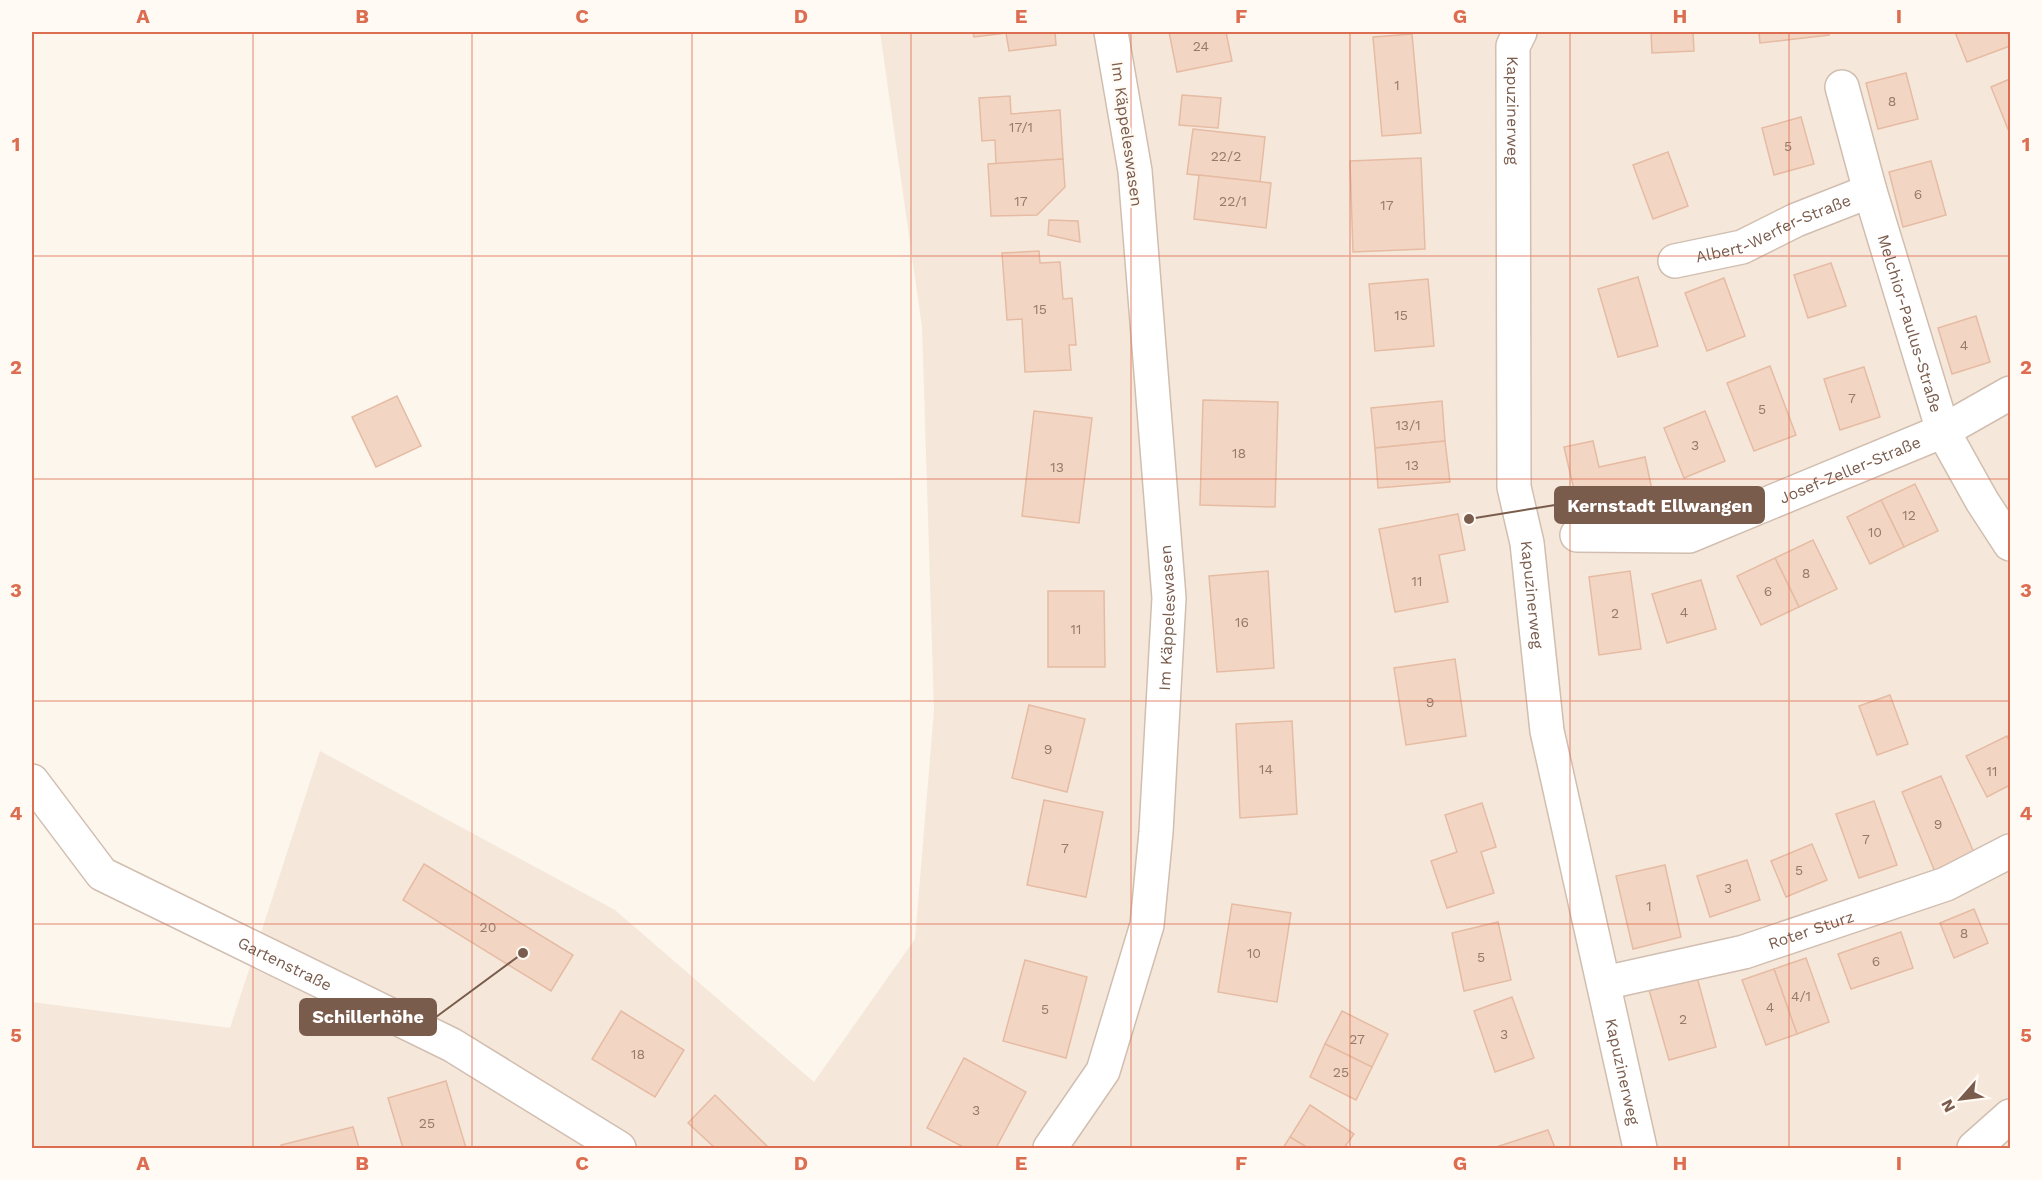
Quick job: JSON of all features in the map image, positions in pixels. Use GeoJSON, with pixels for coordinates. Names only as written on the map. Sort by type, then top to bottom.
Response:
{"type":"FeatureCollection","features":[{"type":"Feature","properties":{"kind":"street","name":"Im Käppeleswasen"},"geometry":{"type":"LineString","coordinates":[[1050,1149],[1102,1071],[1147,925],[1156,832],[1169,598],[1135,171],[1111,32]]}},
{"type":"Feature","properties":{"kind":"street","name":"Kapuzinerweg"},"geometry":{"type":"LineString","coordinates":[[1514,36],[1514,487],[1527,543],[1547,731],[1640,1149]]}},
{"type":"Feature","properties":{"kind":"street","name":"Melchior-Paulus-Straße"},"geometry":{"type":"LineString","coordinates":[[1842,87],[1870,191],[1943,431],[1982,501],[2010,544]]}},
{"type":"Feature","properties":{"kind":"street","name":"Albert-Werfer-Straße"},"geometry":{"type":"LineString","coordinates":[[1675,261],[1742,247],[1796,220],[1870,191]]}},
{"type":"Feature","properties":{"kind":"street","name":"Josef-Zeller-Straße"},"geometry":{"type":"LineString","coordinates":[[1577,535],[1689,536],[1943,431],[2010,393]]}},
{"type":"Feature","properties":{"kind":"street","name":"Gartenstraße"},"geometry":{"type":"LineString","coordinates":[[32,781],[102,873],[452,1045],[619,1149]]}},
{"type":"Feature","properties":{"kind":"street","name":"Roter Sturz"},"geometry":{"type":"LineString","coordinates":[[1604,983],[1744,952],[1946,884],[2010,851]]}},
{"type":"Feature","properties":{"kind":"street"},"geometry":{"type":"LineString","coordinates":[[1974,1149],[2010,1116]]}},
{"type":"Feature","properties":{"kind":"shaded area"},"geometry":{"type":"Polygon","coordinates":[[[880,32],[2010,32],[2010,1148],[32,1148],[32,1002],[230,1028],[320,751],[615,910],[814,1082],[915,939],[934,710],[922,327],[880,32]]]}},
{"type":"Feature","properties":{"kind":"building"},"geometry":{"type":"Polygon","coordinates":[[[973,32],[1055,32],[1056,45],[1009,51],[1006,33],[974,37],[973,32]]]}},
{"type":"Feature","properties":{"kind":"building"},"geometry":{"type":"Polygon","coordinates":[[[1169,32],[1226,32],[1232,61],[1177,72],[1169,32]]]}},
{"type":"Feature","properties":{"kind":"building"},"geometry":{"type":"Polygon","coordinates":[[[1651,32],[1693,32],[1694,51],[1652,53],[1651,32]]]}},
{"type":"Feature","properties":{"kind":"building"},"geometry":{"type":"Polygon","coordinates":[[[1759,32],[1829,32],[1829,35],[1760,43],[1759,32]]]}},
{"type":"Feature","properties":{"kind":"building"},"geometry":{"type":"Polygon","coordinates":[[[1955,32],[2008,32],[2010,46],[1967,62],[1955,32]]]}},
{"type":"Feature","properties":{"kind":"building"},"geometry":{"type":"Polygon","coordinates":[[[1412,34],[1421,133],[1382,136],[1373,37],[1412,34]]]}},
{"type":"Feature","properties":{"kind":"building"},"geometry":{"type":"Polygon","coordinates":[[[1906,73],[1918,119],[1878,129],[1866,83],[1906,73]]]}},
{"type":"Feature","properties":{"kind":"building"},"geometry":{"type":"Polygon","coordinates":[[[2010,79],[2010,134],[1991,87],[2010,79]]]}},
{"type":"Feature","properties":{"kind":"building"},"geometry":{"type":"Polygon","coordinates":[[[1182,95],[1221,98],[1218,128],[1179,125],[1182,95]]]}},
{"type":"Feature","properties":{"kind":"building"},"geometry":{"type":"Polygon","coordinates":[[[1010,96],[1011,114],[1060,110],[1063,159],[996,164],[995,140],[982,141],[979,98],[1010,96]]]}},
{"type":"Feature","properties":{"kind":"building"},"geometry":{"type":"Polygon","coordinates":[[[1801,117],[1814,164],[1774,175],[1762,128],[1801,117]]]}},
{"type":"Feature","properties":{"kind":"building"},"geometry":{"type":"Polygon","coordinates":[[[1193,129],[1265,137],[1260,182],[1187,174],[1193,129]]]}},
{"type":"Feature","properties":{"kind":"building"},"geometry":{"type":"Polygon","coordinates":[[[1668,152],[1688,206],[1653,219],[1633,165],[1668,152]]]}},
{"type":"Feature","properties":{"kind":"building"},"geometry":{"type":"Polygon","coordinates":[[[1421,158],[1425,249],[1353,252],[1350,161],[1421,158]]]}},
{"type":"Feature","properties":{"kind":"building"},"geometry":{"type":"Polygon","coordinates":[[[1063,159],[1065,187],[1037,215],[991,216],[988,164],[1063,159]]]}},
{"type":"Feature","properties":{"kind":"building"},"geometry":{"type":"Polygon","coordinates":[[[1931,161],[1946,215],[1903,227],[1889,172],[1931,161]]]}},
{"type":"Feature","properties":{"kind":"building"},"geometry":{"type":"Polygon","coordinates":[[[1199,175],[1271,183],[1266,228],[1194,219],[1199,175]]]}},
{"type":"Feature","properties":{"kind":"building"},"geometry":{"type":"Polygon","coordinates":[[[1049,220],[1078,221],[1080,242],[1048,235],[1049,220]]]}},
{"type":"Feature","properties":{"kind":"building"},"geometry":{"type":"Polygon","coordinates":[[[1039,251],[1040,263],[1060,262],[1063,299],[1072,298],[1076,345],[1069,345],[1071,370],[1025,372],[1022,319],[1007,320],[1002,253],[1039,251]]]}},
{"type":"Feature","properties":{"kind":"building"},"geometry":{"type":"Polygon","coordinates":[[[1831,263],[1846,306],[1808,318],[1794,275],[1831,263]]]}},
{"type":"Feature","properties":{"kind":"building"},"geometry":{"type":"Polygon","coordinates":[[[1638,277],[1658,346],[1618,357],[1598,289],[1638,277]]]}},
{"type":"Feature","properties":{"kind":"building"},"geometry":{"type":"Polygon","coordinates":[[[1724,278],[1745,336],[1707,351],[1685,293],[1724,278]]]}},
{"type":"Feature","properties":{"kind":"building"},"geometry":{"type":"Polygon","coordinates":[[[1428,279],[1434,346],[1375,351],[1369,284],[1428,279]]]}},
{"type":"Feature","properties":{"kind":"building"},"geometry":{"type":"Polygon","coordinates":[[[1976,316],[1990,362],[1952,374],[1938,328],[1976,316]]]}},
{"type":"Feature","properties":{"kind":"building"},"geometry":{"type":"Polygon","coordinates":[[[1770,366],[1796,435],[1754,451],[1727,383],[1770,366]]]}},
{"type":"Feature","properties":{"kind":"building"},"geometry":{"type":"Polygon","coordinates":[[[1864,367],[1880,417],[1840,430],[1824,379],[1864,367]]]}},
{"type":"Feature","properties":{"kind":"building"},"geometry":{"type":"Polygon","coordinates":[[[397,396],[421,446],[376,467],[352,417],[397,396]]]}},
{"type":"Feature","properties":{"kind":"building"},"geometry":{"type":"Polygon","coordinates":[[[1203,400],[1278,402],[1275,507],[1200,505],[1203,400]]]}},
{"type":"Feature","properties":{"kind":"building"},"geometry":{"type":"Polygon","coordinates":[[[1442,401],[1445,441],[1375,448],[1371,408],[1442,401]]]}},
{"type":"Feature","properties":{"kind":"building"},"geometry":{"type":"Polygon","coordinates":[[[1034,411],[1092,418],[1079,523],[1022,516],[1034,411]]]}},
{"type":"Feature","properties":{"kind":"building"},"geometry":{"type":"Polygon","coordinates":[[[1705,411],[1725,461],[1684,478],[1664,428],[1705,411]]]}},
{"type":"Feature","properties":{"kind":"building"},"geometry":{"type":"Polygon","coordinates":[[[1445,441],[1450,482],[1378,488],[1375,448],[1445,441]]]}},
{"type":"Feature","properties":{"kind":"building"},"geometry":{"type":"Polygon","coordinates":[[[1593,441],[1599,467],[1645,457],[1654,499],[1609,509],[1610,517],[1582,524],[1564,447],[1593,441]]]}},
{"type":"Feature","properties":{"kind":"building"},"geometry":{"type":"Polygon","coordinates":[[[1915,484],[1938,531],[1904,547],[1881,500],[1915,484]]]}},
{"type":"Feature","properties":{"kind":"building"},"geometry":{"type":"Polygon","coordinates":[[[1881,500],[1904,547],[1870,564],[1847,517],[1881,500]]]}},
{"type":"Feature","properties":{"kind":"building"},"geometry":{"type":"Polygon","coordinates":[[[1458,514],[1465,550],[1439,555],[1448,602],[1395,612],[1379,529],[1458,514]]]}},
{"type":"Feature","properties":{"kind":"building"},"geometry":{"type":"Polygon","coordinates":[[[1813,540],[1837,589],[1799,607],[1775,558],[1813,540]]]}},
{"type":"Feature","properties":{"kind":"building"},"geometry":{"type":"Polygon","coordinates":[[[1775,558],[1799,607],[1761,625],[1737,576],[1775,558]]]}},
{"type":"Feature","properties":{"kind":"building"},"geometry":{"type":"Polygon","coordinates":[[[1268,571],[1274,668],[1217,672],[1209,576],[1268,571]]]}},
{"type":"Feature","properties":{"kind":"building"},"geometry":{"type":"Polygon","coordinates":[[[1630,571],[1641,649],[1599,655],[1589,577],[1630,571]]]}},
{"type":"Feature","properties":{"kind":"building"},"geometry":{"type":"Polygon","coordinates":[[[1701,580],[1716,629],[1667,643],[1652,594],[1701,580]]]}},
{"type":"Feature","properties":{"kind":"building"},"geometry":{"type":"Polygon","coordinates":[[[1048,591],[1104,591],[1105,667],[1048,667],[1048,591]]]}},
{"type":"Feature","properties":{"kind":"building"},"geometry":{"type":"Polygon","coordinates":[[[1455,659],[1466,736],[1406,745],[1394,668],[1455,659]]]}},
{"type":"Feature","properties":{"kind":"building"},"geometry":{"type":"Polygon","coordinates":[[[1890,695],[1908,744],[1877,755],[1859,706],[1890,695]]]}},
{"type":"Feature","properties":{"kind":"building"},"geometry":{"type":"Polygon","coordinates":[[[1029,705],[1085,719],[1067,792],[1012,778],[1029,705]]]}},
{"type":"Feature","properties":{"kind":"building"},"geometry":{"type":"Polygon","coordinates":[[[1292,721],[1297,814],[1240,818],[1236,724],[1292,721]]]}},
{"type":"Feature","properties":{"kind":"building"},"geometry":{"type":"Polygon","coordinates":[[[2007,736],[2010,743],[2010,785],[1987,797],[1966,756],[2007,736]]]}},
{"type":"Feature","properties":{"kind":"building"},"geometry":{"type":"Polygon","coordinates":[[[1941,776],[1975,855],[1935,872],[1902,792],[1941,776]]]}},
{"type":"Feature","properties":{"kind":"building"},"geometry":{"type":"Polygon","coordinates":[[[1044,800],[1103,812],[1086,897],[1027,885],[1044,800]]]}},
{"type":"Feature","properties":{"kind":"building"},"geometry":{"type":"Polygon","coordinates":[[[1874,801],[1897,865],[1859,878],[1836,814],[1874,801]]]}},
{"type":"Feature","properties":{"kind":"building"},"geometry":{"type":"Polygon","coordinates":[[[1482,803],[1496,847],[1481,852],[1494,893],[1447,908],[1431,861],[1457,852],[1445,815],[1482,803]]]}},
{"type":"Feature","properties":{"kind":"building"},"geometry":{"type":"Polygon","coordinates":[[[1812,844],[1827,880],[1786,897],[1771,861],[1812,844]]]}},
{"type":"Feature","properties":{"kind":"building"},"geometry":{"type":"Polygon","coordinates":[[[1747,860],[1760,900],[1710,917],[1697,876],[1747,860]]]}},
{"type":"Feature","properties":{"kind":"building"},"geometry":{"type":"Polygon","coordinates":[[[424,864],[573,955],[551,991],[403,900],[424,864]]]}},
{"type":"Feature","properties":{"kind":"building"},"geometry":{"type":"Polygon","coordinates":[[[1665,865],[1681,937],[1633,949],[1616,876],[1665,865]]]}},
{"type":"Feature","properties":{"kind":"building"},"geometry":{"type":"Polygon","coordinates":[[[1232,904],[1291,913],[1277,1002],[1218,992],[1232,904]]]}},
{"type":"Feature","properties":{"kind":"building"},"geometry":{"type":"Polygon","coordinates":[[[1974,909],[1988,943],[1954,958],[1940,923],[1974,909]]]}},
{"type":"Feature","properties":{"kind":"building"},"geometry":{"type":"Polygon","coordinates":[[[1498,922],[1511,980],[1464,991],[1452,933],[1498,922]]]}},
{"type":"Feature","properties":{"kind":"building"},"geometry":{"type":"Polygon","coordinates":[[[1901,932],[1913,968],[1851,989],[1838,954],[1901,932]]]}},
{"type":"Feature","properties":{"kind":"building"},"geometry":{"type":"Polygon","coordinates":[[[1806,958],[1829,1022],[1797,1034],[1774,969],[1806,958]]]}},
{"type":"Feature","properties":{"kind":"building"},"geometry":{"type":"Polygon","coordinates":[[[1025,960],[1087,977],[1066,1058],[1003,1041],[1025,960]]]}},
{"type":"Feature","properties":{"kind":"building"},"geometry":{"type":"Polygon","coordinates":[[[1774,969],[1797,1034],[1766,1045],[1742,980],[1774,969]]]}},
{"type":"Feature","properties":{"kind":"building"},"geometry":{"type":"Polygon","coordinates":[[[1697,977],[1716,1047],[1669,1060],[1649,990],[1697,977]]]}},
{"type":"Feature","properties":{"kind":"building"},"geometry":{"type":"Polygon","coordinates":[[[1512,997],[1534,1058],[1495,1072],[1474,1011],[1512,997]]]}},
{"type":"Feature","properties":{"kind":"building"},"geometry":{"type":"Polygon","coordinates":[[[621,1011],[684,1050],[655,1097],[592,1059],[621,1011]]]}},
{"type":"Feature","properties":{"kind":"building"},"geometry":{"type":"Polygon","coordinates":[[[1342,1011],[1388,1034],[1372,1067],[1325,1044],[1342,1011]]]}},
{"type":"Feature","properties":{"kind":"building"},"geometry":{"type":"Polygon","coordinates":[[[1325,1044],[1372,1067],[1356,1100],[1310,1077],[1325,1044]]]}},
{"type":"Feature","properties":{"kind":"building"},"geometry":{"type":"Polygon","coordinates":[[[964,1058],[1026,1092],[996,1148],[965,1148],[927,1128],[964,1058]]]}},
{"type":"Feature","properties":{"kind":"building"},"geometry":{"type":"Polygon","coordinates":[[[446,1081],[466,1148],[403,1148],[388,1098],[446,1081]]]}},
{"type":"Feature","properties":{"kind":"building"},"geometry":{"type":"Polygon","coordinates":[[[715,1095],[768,1147],[715,1148],[688,1123],[715,1095]]]}},
{"type":"Feature","properties":{"kind":"building"},"geometry":{"type":"Polygon","coordinates":[[[1310,1105],[1354,1134],[1344,1148],[1308,1148],[1290,1137],[1310,1105]]]}},
{"type":"Feature","properties":{"kind":"building"},"geometry":{"type":"Polygon","coordinates":[[[353,1127],[359,1148],[281,1148],[281,1145],[353,1127]]]}},
{"type":"Feature","properties":{"kind":"building"},"geometry":{"type":"Polygon","coordinates":[[[1548,1130],[1555,1148],[1493,1148],[1548,1130]]]}},
{"type":"Feature","properties":{"kind":"building"},"geometry":{"type":"Polygon","coordinates":[[[1290,1137],[1308,1148],[1283,1148],[1290,1137]]]}},
{"type":"Feature","properties":{"kind":"place","name":"Kernstadt Ellwangen"},"geometry":{"type":"Point","coordinates":[1469,519]}},
{"type":"Feature","properties":{"kind":"place","name":"Schillerhöhe"},"geometry":{"type":"Point","coordinates":[523,953]}}]}
